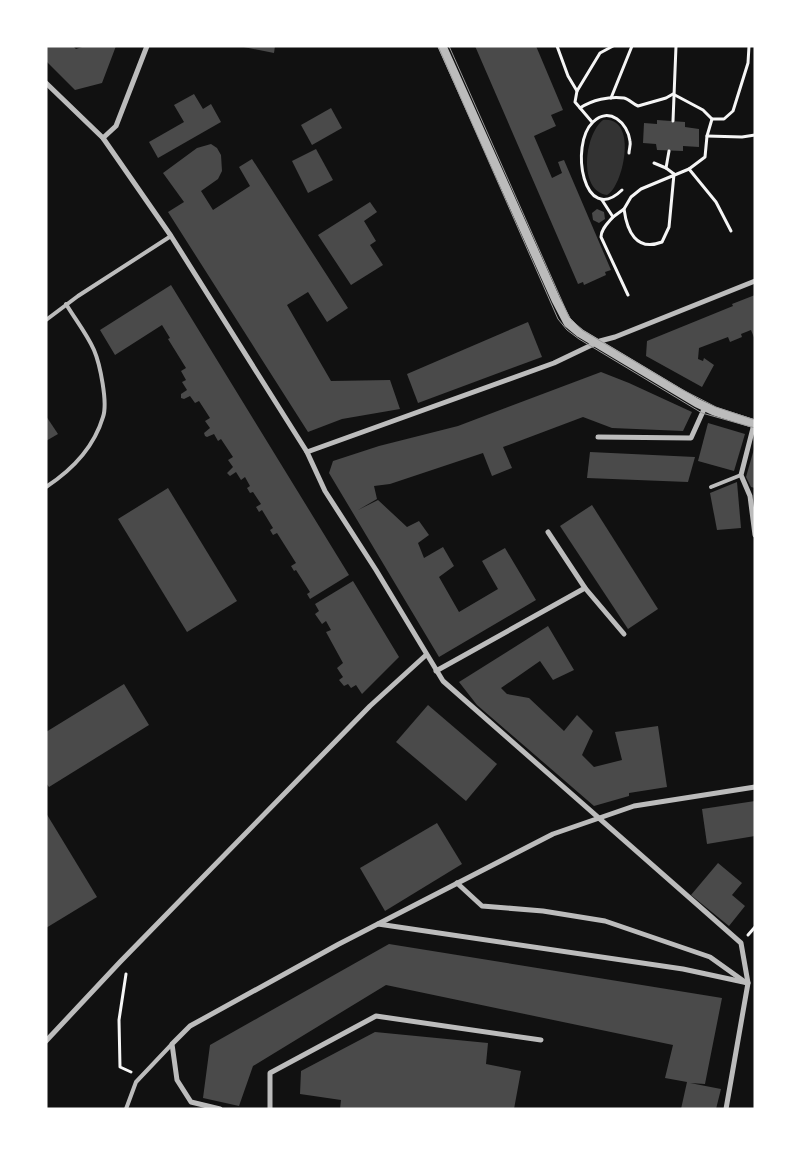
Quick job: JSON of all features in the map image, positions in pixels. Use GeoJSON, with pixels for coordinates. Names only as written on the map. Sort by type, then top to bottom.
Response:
{"type":"FeatureCollection","features":[{"type":"Feature","properties":{"kind":"street"},"geometry":{"type":"LineString","coordinates":[[103,138],[116,126],[147,46]]}},
{"type":"Feature","properties":{"kind":"street"},"geometry":{"type":"LineString","coordinates":[[442,46],[564,318],[572,327],[595,343],[705,407],[755,424],[740,475],[750,496],[755,535]]}},
{"type":"Feature","properties":{"kind":"street"},"geometry":{"type":"LineString","coordinates":[[46,83],[103,138],[171,236],[307,452],[325,491],[376,570],[436,671],[452,690],[741,943],[748,983],[726,1109]]}},
{"type":"Feature","properties":{"kind":"street"},"geometry":{"type":"LineString","coordinates":[[307,452],[554,364],[595,343],[615,337],[755,281]]}},
{"type":"Feature","properties":{"kind":"street"},"geometry":{"type":"LineString","coordinates":[[598,437],[691,438],[705,407]]}},
{"type":"Feature","properties":{"kind":"street"},"geometry":{"type":"LineString","coordinates":[[548,532],[585,588],[624,634]]}},
{"type":"Feature","properties":{"kind":"street"},"geometry":{"type":"LineString","coordinates":[[436,671],[585,588]]}},
{"type":"Feature","properties":{"kind":"street"},"geometry":{"type":"LineString","coordinates":[[46,1041],[120,962],[370,706],[426,655]]}},
{"type":"Feature","properties":{"kind":"street"},"geometry":{"type":"LineString","coordinates":[[220,1109],[191,1102],[177,1080],[172,1044],[190,1026],[378,924],[553,834],[634,806],[755,787]]}},
{"type":"Feature","properties":{"kind":"street"},"geometry":{"type":"LineString","coordinates":[[457,883],[482,906],[543,911],[606,921],[710,957],[748,983]]}},
{"type":"Feature","properties":{"kind":"street"},"geometry":{"type":"LineString","coordinates":[[378,924],[683,969],[748,983]]}},
{"type":"Feature","properties":{"kind":"street"},"geometry":{"type":"LineString","coordinates":[[270,1109],[270,1073],[376,1016],[542,1040]]}},
{"type":"Feature","properties":{"kind":"lane"},"geometry":{"type":"LineString","coordinates":[[46,320],[66,304],[171,236]]}},
{"type":"Feature","properties":{"kind":"lane"},"geometry":{"type":"LineString","coordinates":[[46,487],[58,479],[86,453],[104,416],[103,379],[94,350],[66,304]]}},
{"type":"Feature","properties":{"kind":"lane"},"geometry":{"type":"LineString","coordinates":[[711,487],[740,475]]}},
{"type":"Feature","properties":{"kind":"lane"},"geometry":{"type":"LineString","coordinates":[[126,1109],[136,1082],[172,1044]]}},
{"type":"Feature","properties":{"kind":"path"},"geometry":{"type":"LineString","coordinates":[[557,46],[568,76],[577,90]]}},
{"type":"Feature","properties":{"kind":"path"},"geometry":{"type":"LineString","coordinates":[[592,122],[575,102],[577,90],[600,53],[602,46]]}},
{"type":"Feature","properties":{"kind":"path"},"geometry":{"type":"LineString","coordinates":[[600,53],[613,46]]}},
{"type":"Feature","properties":{"kind":"path"},"geometry":{"type":"LineString","coordinates":[[612,98],[632,46]]}},
{"type":"Feature","properties":{"kind":"path"},"geometry":{"type":"LineString","coordinates":[[673,121],[676,46]]}},
{"type":"Feature","properties":{"kind":"path"},"geometry":{"type":"LineString","coordinates":[[673,94],[702,110],[712,119],[724,119],[733,111],[748,63],[749,46]]}},
{"type":"Feature","properties":{"kind":"path"},"geometry":{"type":"LineString","coordinates":[[580,108],[595,101],[612,98],[626,98],[638,106],[666,98],[673,94]]}},
{"type":"Feature","properties":{"kind":"path"},"geometry":{"type":"LineString","coordinates":[[622,190],[609,199],[602,200],[589,190],[581,165],[583,138],[592,122],[607,114],[617,118],[625,125],[630,141],[629,153]]}},
{"type":"Feature","properties":{"kind":"path"},"geometry":{"type":"LineString","coordinates":[[628,295],[601,237],[601,232],[641,189],[689,169],[705,157],[707,136],[712,119]]}},
{"type":"Feature","properties":{"kind":"path"},"geometry":{"type":"LineString","coordinates":[[707,136],[742,137],[755,135]]}},
{"type":"Feature","properties":{"kind":"path"},"geometry":{"type":"LineString","coordinates":[[666,168],[669,151]]}},
{"type":"Feature","properties":{"kind":"path"},"geometry":{"type":"LineString","coordinates":[[654,163],[674,174]]}},
{"type":"Feature","properties":{"kind":"path"},"geometry":{"type":"LineString","coordinates":[[689,169],[716,202],[731,231]]}},
{"type":"Feature","properties":{"kind":"path"},"geometry":{"type":"LineString","coordinates":[[624,209],[626,224],[632,235],[642,243],[652,246],[662,242],[670,227],[674,174]]}},
{"type":"Feature","properties":{"kind":"path"},"geometry":{"type":"LineString","coordinates":[[602,200],[613,217]]}},
{"type":"Feature","properties":{"kind":"path"},"geometry":{"type":"LineString","coordinates":[[120,962],[126,972],[120,1020],[120,1067],[141,1075]]}},
{"type":"Feature","properties":{"kind":"shaded area"},"geometry":{"type":"Polygon","coordinates":[[[603,120],[614,122],[621,129],[624,140],[622,167],[613,189],[607,195],[598,191],[591,184],[587,162],[588,149],[592,137],[603,120]]]}},
{"type":"Feature","properties":{"kind":"building"},"geometry":{"type":"Polygon","coordinates":[[[46,46],[73,46],[76,49],[85,46],[116,46],[102,83],[75,90],[46,61],[46,46]]]}},
{"type":"Feature","properties":{"kind":"building"},"geometry":{"type":"Polygon","coordinates":[[[239,46],[275,46],[274,53],[239,46]]]}},
{"type":"Feature","properties":{"kind":"building"},"geometry":{"type":"Polygon","coordinates":[[[475,46],[536,46],[563,110],[551,115],[556,126],[534,136],[552,178],[562,173],[558,162],[564,160],[611,270],[605,272],[606,275],[584,285],[583,282],[578,284],[475,46]]]}},
{"type":"Feature","properties":{"kind":"building"},"geometry":{"type":"Polygon","coordinates":[[[194,94],[203,109],[211,104],[221,122],[158,158],[149,142],[184,122],[174,105],[194,94]]]}},
{"type":"Feature","properties":{"kind":"building"},"geometry":{"type":"Polygon","coordinates":[[[331,108],[342,128],[312,145],[301,125],[331,108]]]}},
{"type":"Feature","properties":{"kind":"building"},"geometry":{"type":"Polygon","coordinates":[[[657,120],[685,122],[685,127],[699,129],[699,147],[683,146],[683,151],[657,150],[656,144],[643,143],[644,123],[657,124],[657,120]]]}},
{"type":"Feature","properties":{"kind":"building"},"geometry":{"type":"Polygon","coordinates":[[[211,144],[217,148],[221,155],[222,171],[218,179],[201,191],[213,210],[250,186],[239,167],[252,159],[348,308],[327,322],[308,292],[287,305],[331,381],[390,380],[400,409],[342,419],[308,432],[168,212],[184,202],[163,173],[197,148],[211,144]]]}},
{"type":"Feature","properties":{"kind":"building"},"geometry":{"type":"Polygon","coordinates":[[[316,149],[333,180],[308,193],[292,161],[316,149]]]}},
{"type":"Feature","properties":{"kind":"building"},"geometry":{"type":"Polygon","coordinates":[[[370,202],[377,212],[364,221],[376,241],[370,245],[383,265],[351,285],[318,235],[370,202]]]}},
{"type":"Feature","properties":{"kind":"building"},"geometry":{"type":"Polygon","coordinates":[[[597,209],[604,212],[605,219],[599,223],[593,220],[592,213],[597,209]]]}},
{"type":"Feature","properties":{"kind":"building"},"geometry":{"type":"Polygon","coordinates":[[[171,285],[349,575],[310,599],[307,594],[310,592],[296,570],[294,571],[291,566],[296,563],[277,533],[273,535],[270,530],[273,528],[262,510],[259,512],[256,507],[261,504],[253,492],[250,493],[247,488],[250,486],[245,477],[241,480],[236,472],[230,476],[227,473],[233,467],[228,460],[233,457],[221,439],[218,441],[214,434],[205,436],[204,433],[210,428],[205,421],[210,418],[199,401],[195,403],[190,396],[184,399],[181,398],[181,394],[187,390],[182,382],[186,380],[181,371],[186,368],[168,339],[170,338],[162,325],[115,355],[100,330],[171,285]]]}},
{"type":"Feature","properties":{"kind":"building"},"geometry":{"type":"Polygon","coordinates":[[[755,295],[755,340],[751,330],[741,334],[742,337],[730,342],[728,337],[699,348],[698,359],[703,361],[704,358],[714,365],[702,387],[646,356],[647,341],[755,295]]]}},
{"type":"Feature","properties":{"kind":"building"},"geometry":{"type":"Polygon","coordinates":[[[528,322],[542,357],[418,403],[407,374],[528,322]]]}},
{"type":"Feature","properties":{"kind":"building"},"geometry":{"type":"Polygon","coordinates":[[[601,372],[692,412],[683,431],[612,428],[583,417],[503,447],[512,468],[492,476],[483,453],[390,484],[374,486],[377,499],[358,510],[378,500],[407,527],[419,521],[429,535],[418,543],[424,558],[443,547],[454,566],[439,577],[459,612],[498,589],[482,561],[505,548],[536,600],[439,657],[329,473],[333,461],[379,446],[458,426],[601,372]]]}},
{"type":"Feature","properties":{"kind":"building"},"geometry":{"type":"Polygon","coordinates":[[[46,416],[58,434],[46,441],[46,416]]]}},
{"type":"Feature","properties":{"kind":"building"},"geometry":{"type":"Polygon","coordinates":[[[708,423],[745,434],[734,471],[698,461],[708,423]]]}},
{"type":"Feature","properties":{"kind":"building"},"geometry":{"type":"Polygon","coordinates":[[[754,449],[755,488],[751,487],[746,477],[754,449]]]}},
{"type":"Feature","properties":{"kind":"building"},"geometry":{"type":"Polygon","coordinates":[[[590,452],[695,457],[688,482],[587,478],[590,452]]]}},
{"type":"Feature","properties":{"kind":"building"},"geometry":{"type":"Polygon","coordinates":[[[737,482],[741,528],[717,530],[710,493],[737,482]]]}},
{"type":"Feature","properties":{"kind":"building"},"geometry":{"type":"Polygon","coordinates":[[[168,488],[237,601],[187,632],[118,519],[168,488]]]}},
{"type":"Feature","properties":{"kind":"building"},"geometry":{"type":"Polygon","coordinates":[[[592,505],[658,609],[628,629],[560,526],[592,505]]]}},
{"type":"Feature","properties":{"kind":"building"},"geometry":{"type":"Polygon","coordinates":[[[353,581],[399,657],[362,694],[356,685],[351,688],[348,684],[344,686],[339,680],[343,677],[337,668],[343,663],[326,632],[331,630],[326,621],[322,624],[315,614],[319,611],[315,604],[353,581]]]}},
{"type":"Feature","properties":{"kind":"building"},"geometry":{"type":"Polygon","coordinates":[[[548,626],[574,670],[553,680],[540,661],[501,688],[507,694],[529,698],[564,731],[577,715],[593,731],[582,755],[594,767],[622,760],[615,732],[658,726],[667,787],[629,793],[629,796],[594,806],[477,705],[459,682],[548,626]]]}},
{"type":"Feature","properties":{"kind":"building"},"geometry":{"type":"Polygon","coordinates":[[[124,684],[149,725],[49,787],[46,783],[46,732],[124,684]]]}},
{"type":"Feature","properties":{"kind":"building"},"geometry":{"type":"Polygon","coordinates":[[[428,705],[497,764],[466,801],[396,742],[428,705]]]}},
{"type":"Feature","properties":{"kind":"building"},"geometry":{"type":"Polygon","coordinates":[[[755,801],[755,836],[707,844],[702,809],[755,801]]]}},
{"type":"Feature","properties":{"kind":"building"},"geometry":{"type":"Polygon","coordinates":[[[46,813],[97,897],[46,928],[46,813]]]}},
{"type":"Feature","properties":{"kind":"building"},"geometry":{"type":"Polygon","coordinates":[[[437,823],[462,864],[385,911],[360,868],[437,823]]]}},
{"type":"Feature","properties":{"kind":"building"},"geometry":{"type":"Polygon","coordinates":[[[718,863],[742,883],[732,895],[745,906],[729,926],[691,895],[718,863]]]}},
{"type":"Feature","properties":{"kind":"building"},"geometry":{"type":"Polygon","coordinates":[[[389,944],[722,998],[705,1084],[690,1083],[721,1089],[716,1109],[681,1109],[687,1082],[665,1078],[673,1045],[386,985],[253,1066],[239,1106],[203,1098],[210,1045],[389,944]]]}},
{"type":"Feature","properties":{"kind":"building"},"geometry":{"type":"Polygon","coordinates":[[[375,1032],[488,1043],[486,1064],[521,1071],[514,1109],[340,1109],[341,1100],[300,1094],[301,1071],[375,1032]]]}},
{"type":"Feature","properties":{"kind":"tram line"},"geometry":{"type":"LineString","coordinates":[[438,46],[558,319],[567,330],[702,413],[755,428]]}},
{"type":"Feature","properties":{"kind":"tram line"},"geometry":{"type":"LineString","coordinates":[[449,46],[569,317],[582,330],[681,389],[716,407],[755,420]]}}]}
